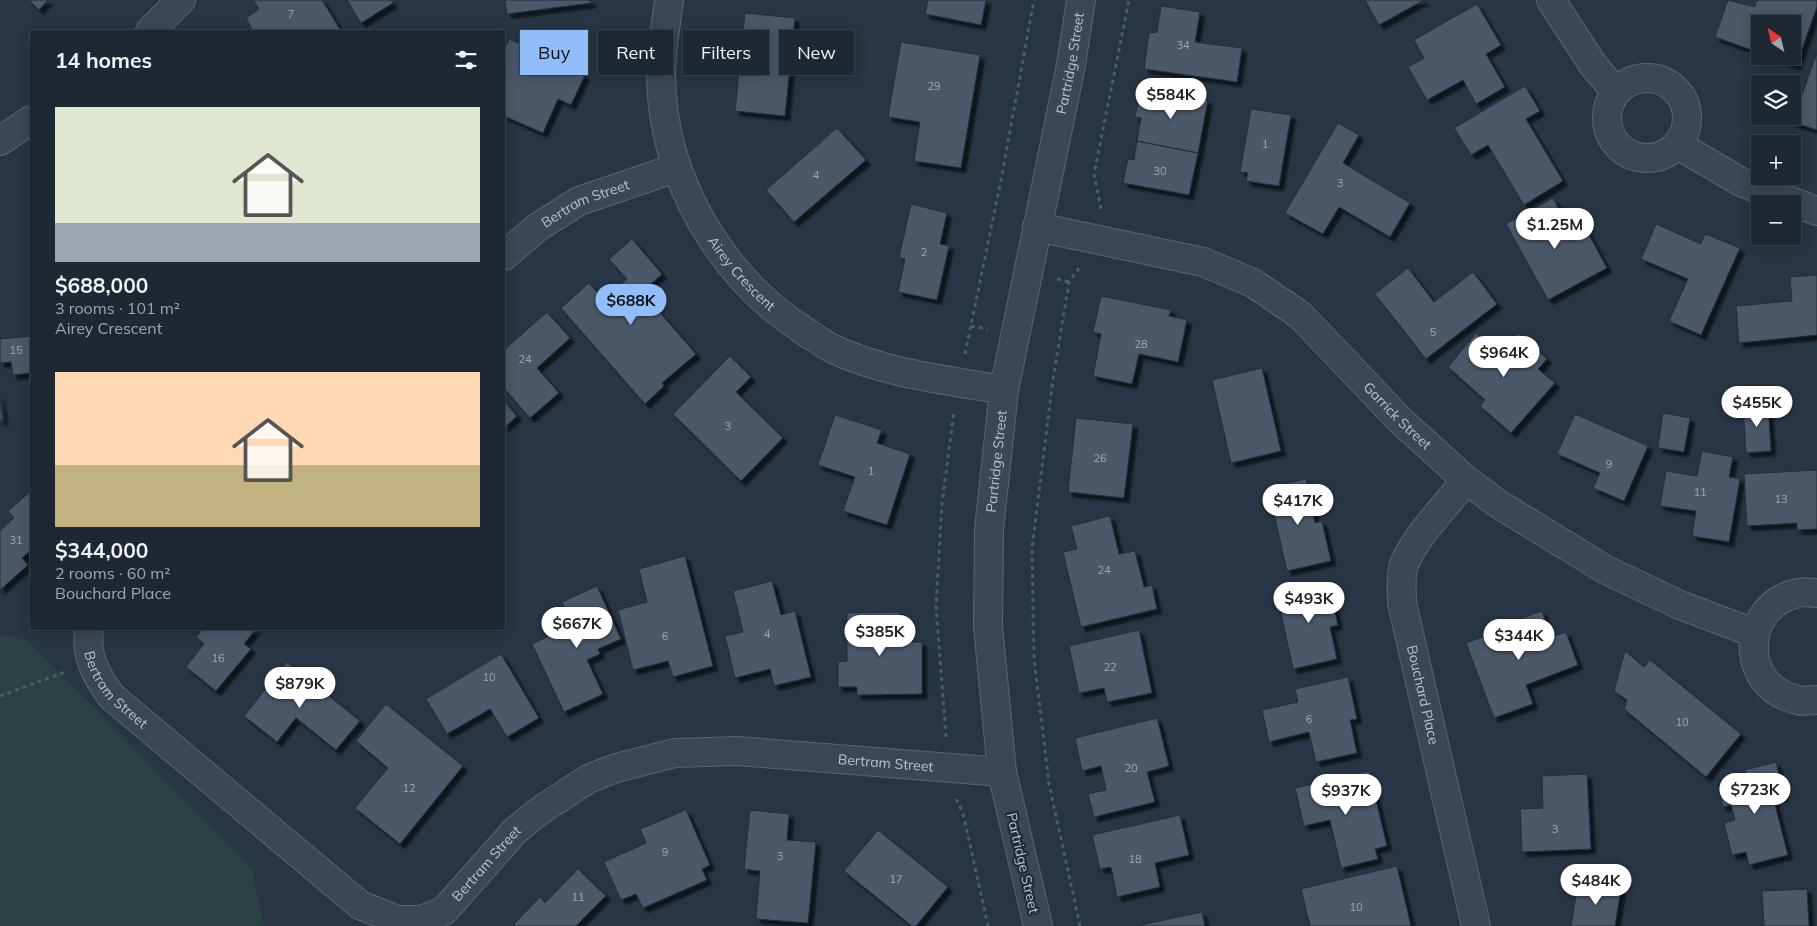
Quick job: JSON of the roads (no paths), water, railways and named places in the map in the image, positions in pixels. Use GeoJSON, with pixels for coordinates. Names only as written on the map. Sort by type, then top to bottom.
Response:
{"type":"FeatureCollection","features":[{"type":"Feature","properties":{"kind":"street"},"geometry":{"type":"LineString","coordinates":[[151,30],[181,0]]}},
{"type":"Feature","properties":{"kind":"street","name":"Airey Crescent"},"geometry":{"type":"LineString","coordinates":[[669,0],[661,75],[668,137],[676,168],[702,224],[738,275],[783,317],[834,350],[888,370],[1004,390]]}},
{"type":"Feature","properties":{"kind":"street","name":"Partridge Street"},"geometry":{"type":"LineString","coordinates":[[1038,926],[1002,772],[988,626],[989,530],[1004,390],[1071,65],[1081,0]]}},
{"type":"Feature","properties":{"kind":"street"},"geometry":{"type":"LineString","coordinates":[[1551,0],[1593,65],[1616,92]]}},
{"type":"Feature","properties":{"kind":"street"},"geometry":{"type":"LineString","coordinates":[[1649,77],[1667,82],[1680,94],[1688,111],[1687,129],[1678,145],[1663,156],[1645,158],[1628,154],[1614,142],[1608,125],[1608,108],[1616,92],[1631,80],[1649,77]]}},
{"type":"Feature","properties":{"kind":"street"},"geometry":{"type":"LineString","coordinates":[[0,141],[30,121]]}},
{"type":"Feature","properties":{"kind":"street"},"geometry":{"type":"LineString","coordinates":[[1678,145],[1740,182],[1817,210]]}},
{"type":"Feature","properties":{"kind":"street","name":"Bertram Street"},"geometry":{"type":"LineString","coordinates":[[505,255],[538,227],[579,201],[676,168]]}},
{"type":"Feature","properties":{"kind":"street","name":"Garrick Street"},"geometry":{"type":"LineString","coordinates":[[1038,227],[1203,262],[1253,283],[1300,315],[1400,421],[1466,480],[1500,505],[1606,570],[1680,605],[1754,633]]}},
{"type":"Feature","properties":{"kind":"street","name":"Bouchard Place"},"geometry":{"type":"LineString","coordinates":[[1466,480],[1416,543],[1404,564],[1402,603],[1476,926]]}},
{"type":"Feature","properties":{"kind":"street"},"geometry":{"type":"LineString","coordinates":[[1817,593],[1799,592],[1779,600],[1763,614],[1754,633],[1753,655],[1761,676],[1778,692],[1798,701],[1817,700]]}},
{"type":"Feature","properties":{"kind":"street","name":"Bertram Street"},"geometry":{"type":"LineString","coordinates":[[89,630],[86,643],[97,678],[112,697],[360,905],[397,920],[421,920],[444,912],[515,831],[538,812],[588,780],[616,768],[674,753],[737,751],[1002,772]]}}]}
